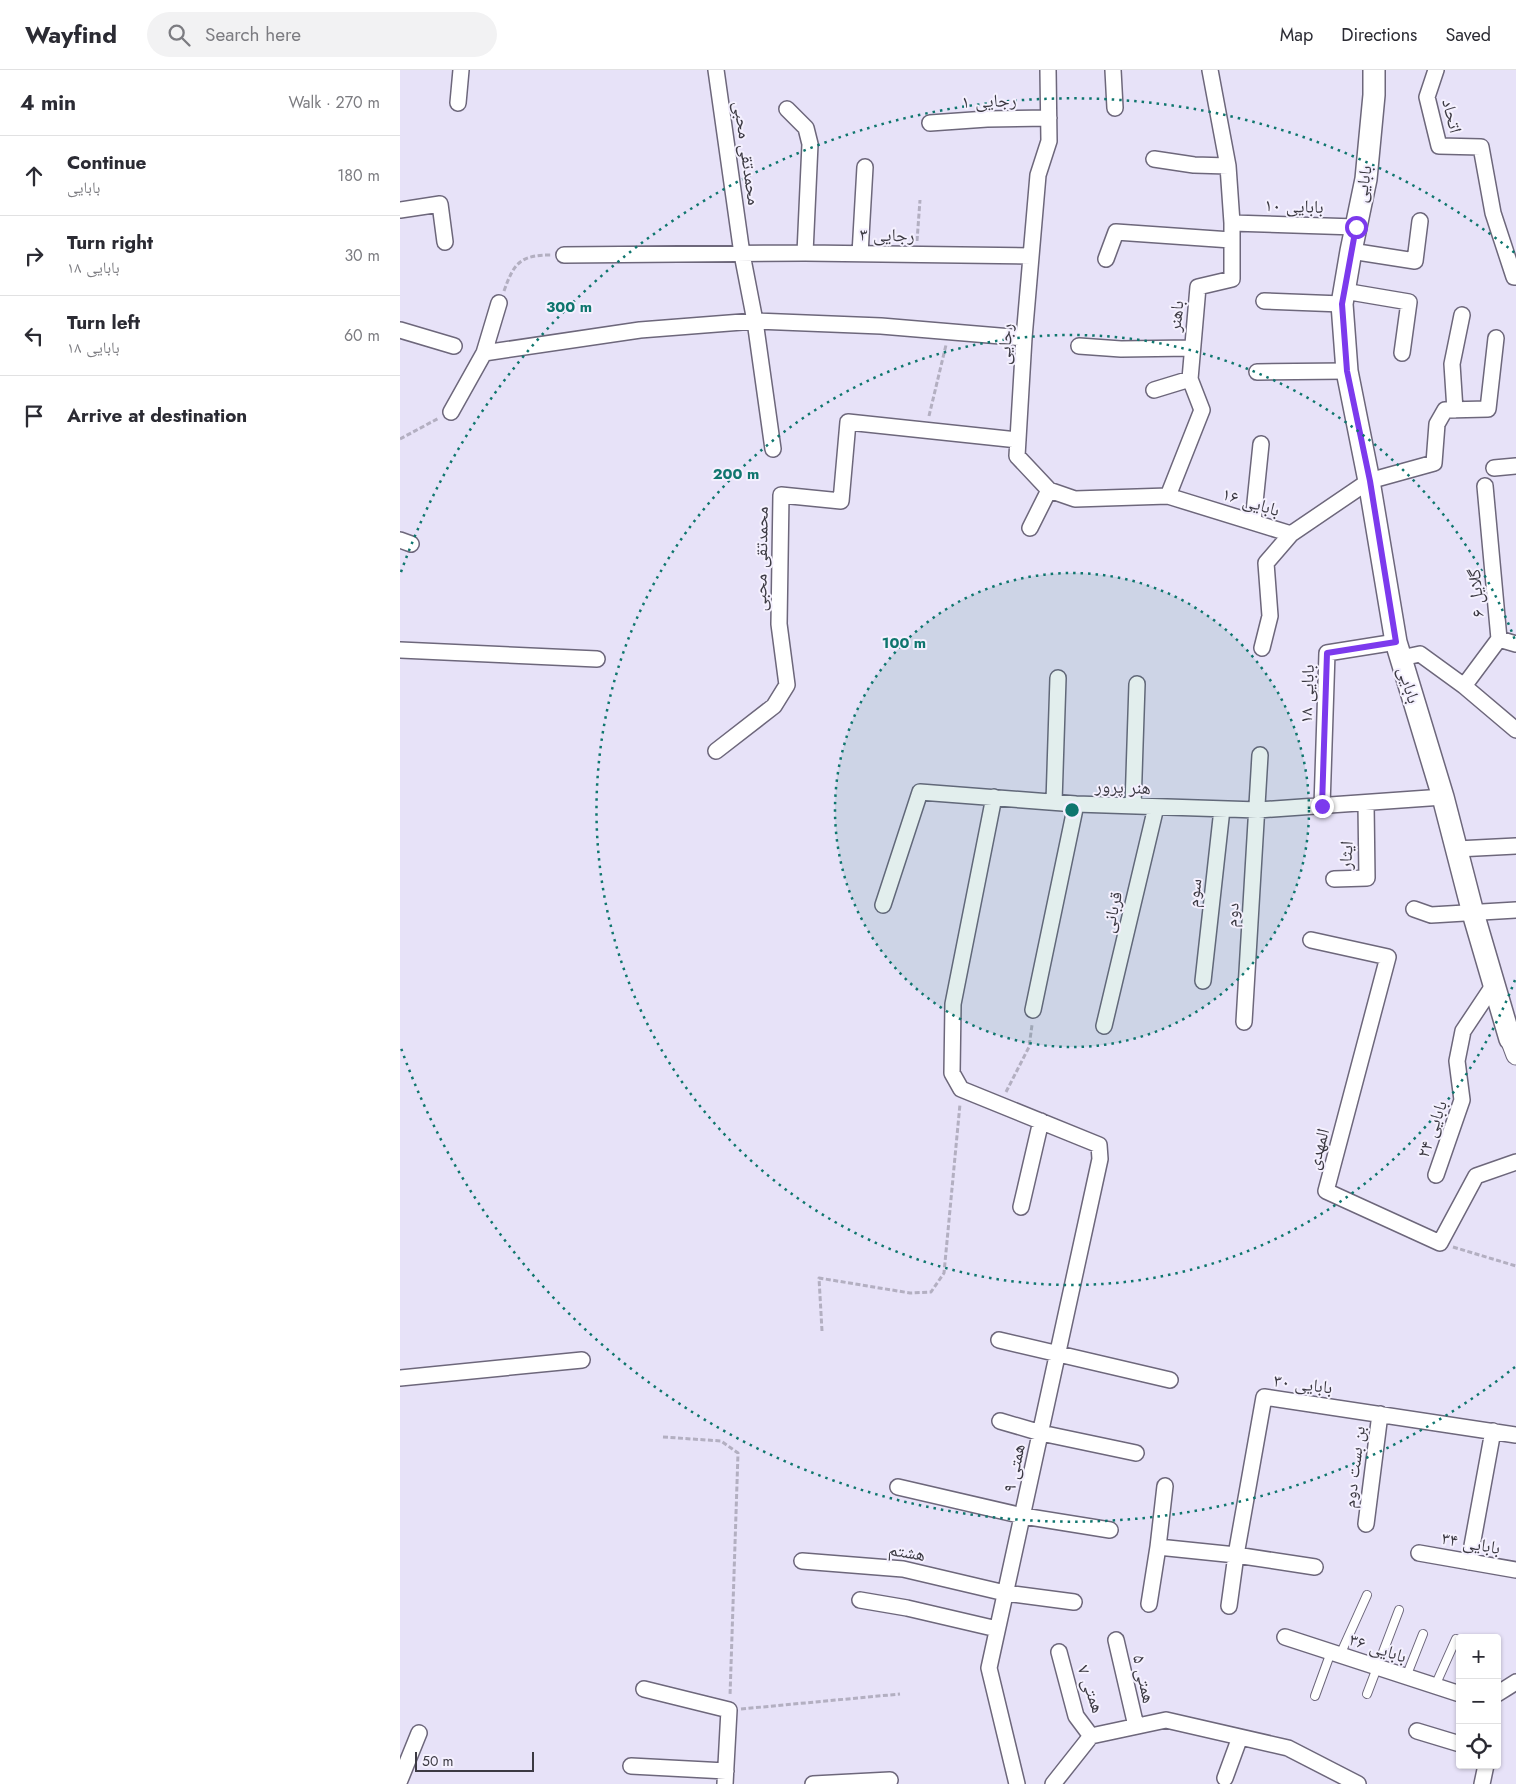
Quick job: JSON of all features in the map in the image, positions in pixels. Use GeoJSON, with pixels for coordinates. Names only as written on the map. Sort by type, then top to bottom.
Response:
{"type":"FeatureCollection","features":[{"type":"Feature","properties":{"kind":"main road","name":"بابایی"},"geometry":{"type":"LineString","coordinates":[[1374,70],[1374,95],[1366,180],[1350,251],[1343,297],[1347,371],[1370,481],[1399,650],[1458,849],[1473,913],[1494,986],[1514,1044]]}},
{"type":"Feature","properties":{"kind":"street"},"geometry":{"type":"LineString","coordinates":[[458,102],[461,70]]}},
{"type":"Feature","properties":{"kind":"street","name":"محمدتقی محبی"},"geometry":{"type":"LineString","coordinates":[[716,70],[742,254],[755,322],[773,449]]}},
{"type":"Feature","properties":{"kind":"street","name":"رجایی"},"geometry":{"type":"LineString","coordinates":[[1048,70],[1049,141],[1038,175],[1024,338],[1017,456],[1049,490],[1075,499],[1168,496]]}},
{"type":"Feature","properties":{"kind":"street"},"geometry":{"type":"LineString","coordinates":[[1113,70],[1115,108]]}},
{"type":"Feature","properties":{"kind":"street","name":"باهنر"},"geometry":{"type":"LineString","coordinates":[[1168,496],[1202,410],[1190,379],[1191,348],[1198,288],[1232,279],[1232,223],[1228,166],[1210,70]]}},
{"type":"Feature","properties":{"kind":"street","name":"اتحاد"},"geometry":{"type":"LineString","coordinates":[[1436,70],[1427,97],[1439,146],[1481,146],[1493,213],[1514,277],[1516,277]]}},
{"type":"Feature","properties":{"kind":"street"},"geometry":{"type":"LineString","coordinates":[[787,109],[806,128],[810,144],[805,253]]}},
{"type":"Feature","properties":{"kind":"street","name":"رجایی ۱"},"geometry":{"type":"LineString","coordinates":[[930,123],[987,119],[1049,118]]}},
{"type":"Feature","properties":{"kind":"street"},"geometry":{"type":"LineString","coordinates":[[1154,159],[1194,165],[1228,166]]}},
{"type":"Feature","properties":{"kind":"street"},"geometry":{"type":"LineString","coordinates":[[860,254],[865,167]]}},
{"type":"Feature","properties":{"kind":"street"},"geometry":{"type":"LineString","coordinates":[[400,210],[440,204],[445,242]]}},
{"type":"Feature","properties":{"kind":"street"},"geometry":{"type":"LineString","coordinates":[[1350,251],[1415,261],[1420,221]]}},
{"type":"Feature","properties":{"kind":"street","name":"بابایی ۱۰"},"geometry":{"type":"LineString","coordinates":[[1232,223],[1356,227]]}},
{"type":"Feature","properties":{"kind":"street"},"geometry":{"type":"LineString","coordinates":[[1106,259],[1116,232],[1231,240]]}},
{"type":"Feature","properties":{"kind":"street","name":"رجایی ۳"},"geometry":{"type":"LineString","coordinates":[[564,255],[805,253],[1031,256]]}},
{"type":"Feature","properties":{"kind":"street"},"geometry":{"type":"LineString","coordinates":[[1264,301],[1343,297],[1409,302],[1402,352]]}},
{"type":"Feature","properties":{"kind":"street"},"geometry":{"type":"LineString","coordinates":[[451,412],[484,353],[499,303]]}},
{"type":"Feature","properties":{"kind":"street"},"geometry":{"type":"LineString","coordinates":[[1462,315],[1452,364],[1455,410],[1488,409],[1496,338]]}},
{"type":"Feature","properties":{"kind":"street"},"geometry":{"type":"LineString","coordinates":[[484,353],[640,330],[755,322],[881,326],[1024,338]]}},
{"type":"Feature","properties":{"kind":"street"},"geometry":{"type":"LineString","coordinates":[[400,330],[454,346]]}},
{"type":"Feature","properties":{"kind":"street"},"geometry":{"type":"LineString","coordinates":[[1079,346],[1121,349],[1191,348]]}},
{"type":"Feature","properties":{"kind":"street"},"geometry":{"type":"LineString","coordinates":[[1257,372],[1347,371]]}},
{"type":"Feature","properties":{"kind":"street"},"geometry":{"type":"LineString","coordinates":[[1154,390],[1190,379]]}},
{"type":"Feature","properties":{"kind":"street","name":"بابایی ۱۶"},"geometry":{"type":"LineString","coordinates":[[1168,496],[1291,534],[1370,481],[1434,463],[1437,424],[1445,410],[1455,410]]}},
{"type":"Feature","properties":{"kind":"street","name":"محمدتقی محبی"},"geometry":{"type":"LineString","coordinates":[[716,751],[774,706],[787,685],[779,624],[781,495],[841,501],[848,422],[1018,440]]}},
{"type":"Feature","properties":{"kind":"street"},"geometry":{"type":"LineString","coordinates":[[1253,522],[1261,444]]}},
{"type":"Feature","properties":{"kind":"street"},"geometry":{"type":"LineString","coordinates":[[1494,468],[1516,466]]}},
{"type":"Feature","properties":{"kind":"street","name":"گلایل ۶"},"geometry":{"type":"LineString","coordinates":[[1464,686],[1499,639],[1485,486]]}},
{"type":"Feature","properties":{"kind":"street"},"geometry":{"type":"LineString","coordinates":[[1030,528],[1049,490]]}},
{"type":"Feature","properties":{"kind":"street"},"geometry":{"type":"LineString","coordinates":[[1262,648],[1270,616],[1266,563],[1291,534]]}},
{"type":"Feature","properties":{"kind":"street"},"geometry":{"type":"LineString","coordinates":[[1499,639],[1516,644]]}},
{"type":"Feature","properties":{"kind":"street"},"geometry":{"type":"LineString","coordinates":[[400,650],[597,659]]}},
{"type":"Feature","properties":{"kind":"street"},"geometry":{"type":"LineString","coordinates":[[1399,650],[1420,654],[1464,686],[1516,730]]}},
{"type":"Feature","properties":{"kind":"street","name":"بابایی ۱۸"},"geometry":{"type":"LineString","coordinates":[[1322,806],[1327,653],[1399,650]]}},
{"type":"Feature","properties":{"kind":"street"},"geometry":{"type":"LineString","coordinates":[[1054,802],[1058,678]]}},
{"type":"Feature","properties":{"kind":"street"},"geometry":{"type":"LineString","coordinates":[[1133,806],[1137,684]]}},
{"type":"Feature","properties":{"kind":"street","name":"دوم"},"geometry":{"type":"LineString","coordinates":[[1244,1022],[1260,755]]}},
{"type":"Feature","properties":{"kind":"street","name":"هنر پرور"},"geometry":{"type":"LineString","coordinates":[[883,906],[920,792],[1076,804],[1258,810],[1366,804],[1443,797]]}},
{"type":"Feature","properties":{"kind":"street"},"geometry":{"type":"LineString","coordinates":[[994,798],[953,1004],[952,1073],[961,1089],[1041,1122],[1021,1207]]}},
{"type":"Feature","properties":{"kind":"street"},"geometry":{"type":"LineString","coordinates":[[1033,1010],[1076,804]]}},
{"type":"Feature","properties":{"kind":"street","name":"ایثار"},"geometry":{"type":"LineString","coordinates":[[1334,879],[1366,878],[1366,804]]}},
{"type":"Feature","properties":{"kind":"street","name":"قربانی"},"geometry":{"type":"LineString","coordinates":[[1104,1026],[1156,807]]}},
{"type":"Feature","properties":{"kind":"street","name":"سوم"},"geometry":{"type":"LineString","coordinates":[[1203,981],[1222,809]]}},
{"type":"Feature","properties":{"kind":"street"},"geometry":{"type":"LineString","coordinates":[[1458,849],[1516,846]]}},
{"type":"Feature","properties":{"kind":"street"},"geometry":{"type":"LineString","coordinates":[[1414,909],[1431,915],[1516,910]]}},
{"type":"Feature","properties":{"kind":"street","name":"المهدی"},"geometry":{"type":"LineString","coordinates":[[1311,940],[1388,957],[1326,1191],[1440,1243]]}},
{"type":"Feature","properties":{"kind":"street","name":"بابایی ۲۴"},"geometry":{"type":"LineString","coordinates":[[1436,1175],[1462,1100],[1457,1061],[1463,1031],[1494,986]]}},
{"type":"Feature","properties":{"kind":"street","name":"همتی ۹"},"geometry":{"type":"LineString","coordinates":[[1017,1784],[989,1668],[1100,1159],[1099,1145],[1041,1122]]}},
{"type":"Feature","properties":{"kind":"street"},"geometry":{"type":"LineString","coordinates":[[1440,1243],[1476,1176],[1516,1162]]}},
{"type":"Feature","properties":{"kind":"street"},"geometry":{"type":"LineString","coordinates":[[999,1340],[1170,1380]]}},
{"type":"Feature","properties":{"kind":"street"},"geometry":{"type":"LineString","coordinates":[[400,1378],[582,1360]]}},
{"type":"Feature","properties":{"kind":"street","name":"بابایی ۳۰"},"geometry":{"type":"LineString","coordinates":[[1229,1606],[1264,1396],[1516,1435]]}},
{"type":"Feature","properties":{"kind":"street","name":"بن بست دوم"},"geometry":{"type":"LineString","coordinates":[[1366,1524],[1380,1414]]}},
{"type":"Feature","properties":{"kind":"street"},"geometry":{"type":"LineString","coordinates":[[1000,1421],[1041,1433],[1136,1453]]}},
{"type":"Feature","properties":{"kind":"street"},"geometry":{"type":"LineString","coordinates":[[1470,1562],[1493,1431]]}},
{"type":"Feature","properties":{"kind":"street"},"geometry":{"type":"LineString","coordinates":[[1149,1604],[1165,1486]]}},
{"type":"Feature","properties":{"kind":"street"},"geometry":{"type":"LineString","coordinates":[[898,1487],[1023,1516],[1110,1530]]}},
{"type":"Feature","properties":{"kind":"street"},"geometry":{"type":"LineString","coordinates":[[1158,1547],[1236,1555],[1314,1567]]}},
{"type":"Feature","properties":{"kind":"street","name":"بابایی ۳۴"},"geometry":{"type":"LineString","coordinates":[[1419,1553],[1516,1570]]}},
{"type":"Feature","properties":{"kind":"street","name":"هشتم"},"geometry":{"type":"LineString","coordinates":[[802,1561],[903,1568],[1005,1593],[1074,1602]]}},
{"type":"Feature","properties":{"kind":"street"},"geometry":{"type":"LineString","coordinates":[[860,1600],[907,1608],[997,1629]]}},
{"type":"Feature","properties":{"kind":"street","name":"بابایی ۳۶"},"geometry":{"type":"LineString","coordinates":[[1285,1637],[1456,1693]]}},
{"type":"Feature","properties":{"kind":"street","name":"همتی ۵"},"geometry":{"type":"LineString","coordinates":[[1116,1640],[1136,1726]]}},
{"type":"Feature","properties":{"kind":"street","name":"همتی ۷"},"geometry":{"type":"LineString","coordinates":[[1059,1652],[1076,1716],[1091,1736]]}},
{"type":"Feature","properties":{"kind":"street"},"geometry":{"type":"LineString","coordinates":[[1501,1691],[1516,1682]]}},
{"type":"Feature","properties":{"kind":"street"},"geometry":{"type":"LineString","coordinates":[[631,1766],[726,1778],[729,1710],[644,1689]]}},
{"type":"Feature","properties":{"kind":"street"},"geometry":{"type":"LineString","coordinates":[[1052,1784],[1091,1736],[1166,1720],[1288,1748],[1354,1783]]}},
{"type":"Feature","properties":{"kind":"street"},"geometry":{"type":"LineString","coordinates":[[1417,1730],[1456,1743]]}},
{"type":"Feature","properties":{"kind":"street"},"geometry":{"type":"LineString","coordinates":[[400,1780],[419,1733]]}},
{"type":"Feature","properties":{"kind":"street"},"geometry":{"type":"LineString","coordinates":[[1226,1778],[1240,1737]]}},
{"type":"Feature","properties":{"kind":"street"},"geometry":{"type":"LineString","coordinates":[[1482,1784],[1485,1769]]}},
{"type":"Feature","properties":{"kind":"street"},"geometry":{"type":"LineString","coordinates":[[813,1784],[890,1780]]}},
{"type":"Feature","properties":{"kind":"lane"},"geometry":{"type":"LineString","coordinates":[[1315,1696],[1367,1595]]}},
{"type":"Feature","properties":{"kind":"lane"},"geometry":{"type":"LineString","coordinates":[[1367,1694],[1399,1610]]}},
{"type":"Feature","properties":{"kind":"lane"},"geometry":{"type":"LineString","coordinates":[[1406,1676],[1423,1634]]}},
{"type":"Feature","properties":{"kind":"lane"},"geometry":{"type":"LineString","coordinates":[[1435,1686],[1456,1639]]}},
{"type":"Feature","properties":{"kind":"path"},"geometry":{"type":"LineString","coordinates":[[916,254],[920,200]]}},
{"type":"Feature","properties":{"kind":"path"},"geometry":{"type":"LineString","coordinates":[[499,303],[515,267],[524,258],[535,255],[564,255]]}},
{"type":"Feature","properties":{"kind":"path"},"geometry":{"type":"LineString","coordinates":[[926,430],[949,332]]}},
{"type":"Feature","properties":{"kind":"path"},"geometry":{"type":"LineString","coordinates":[[400,439],[451,412]]}},
{"type":"Feature","properties":{"kind":"path"},"geometry":{"type":"LineString","coordinates":[[990,1101],[1007,1092],[1029,1047],[1033,1010]]}},
{"type":"Feature","properties":{"kind":"path"},"geometry":{"type":"LineString","coordinates":[[822,1331],[819,1278],[910,1293],[931,1292],[944,1273],[961,1089]]}},
{"type":"Feature","properties":{"kind":"path"},"geometry":{"type":"LineString","coordinates":[[1440,1243],[1516,1266]]}},
{"type":"Feature","properties":{"kind":"path"},"geometry":{"type":"LineString","coordinates":[[663,1437],[721,1441],[738,1453],[729,1710],[900,1694]]}},
{"type":"Feature","properties":{"kind":"route"},"geometry":{"type":"LineString","coordinates":[[1322,806],[1327,653],[1396,642],[1370,481],[1347,371],[1342,304],[1350,251],[1356,227]]}}]}
